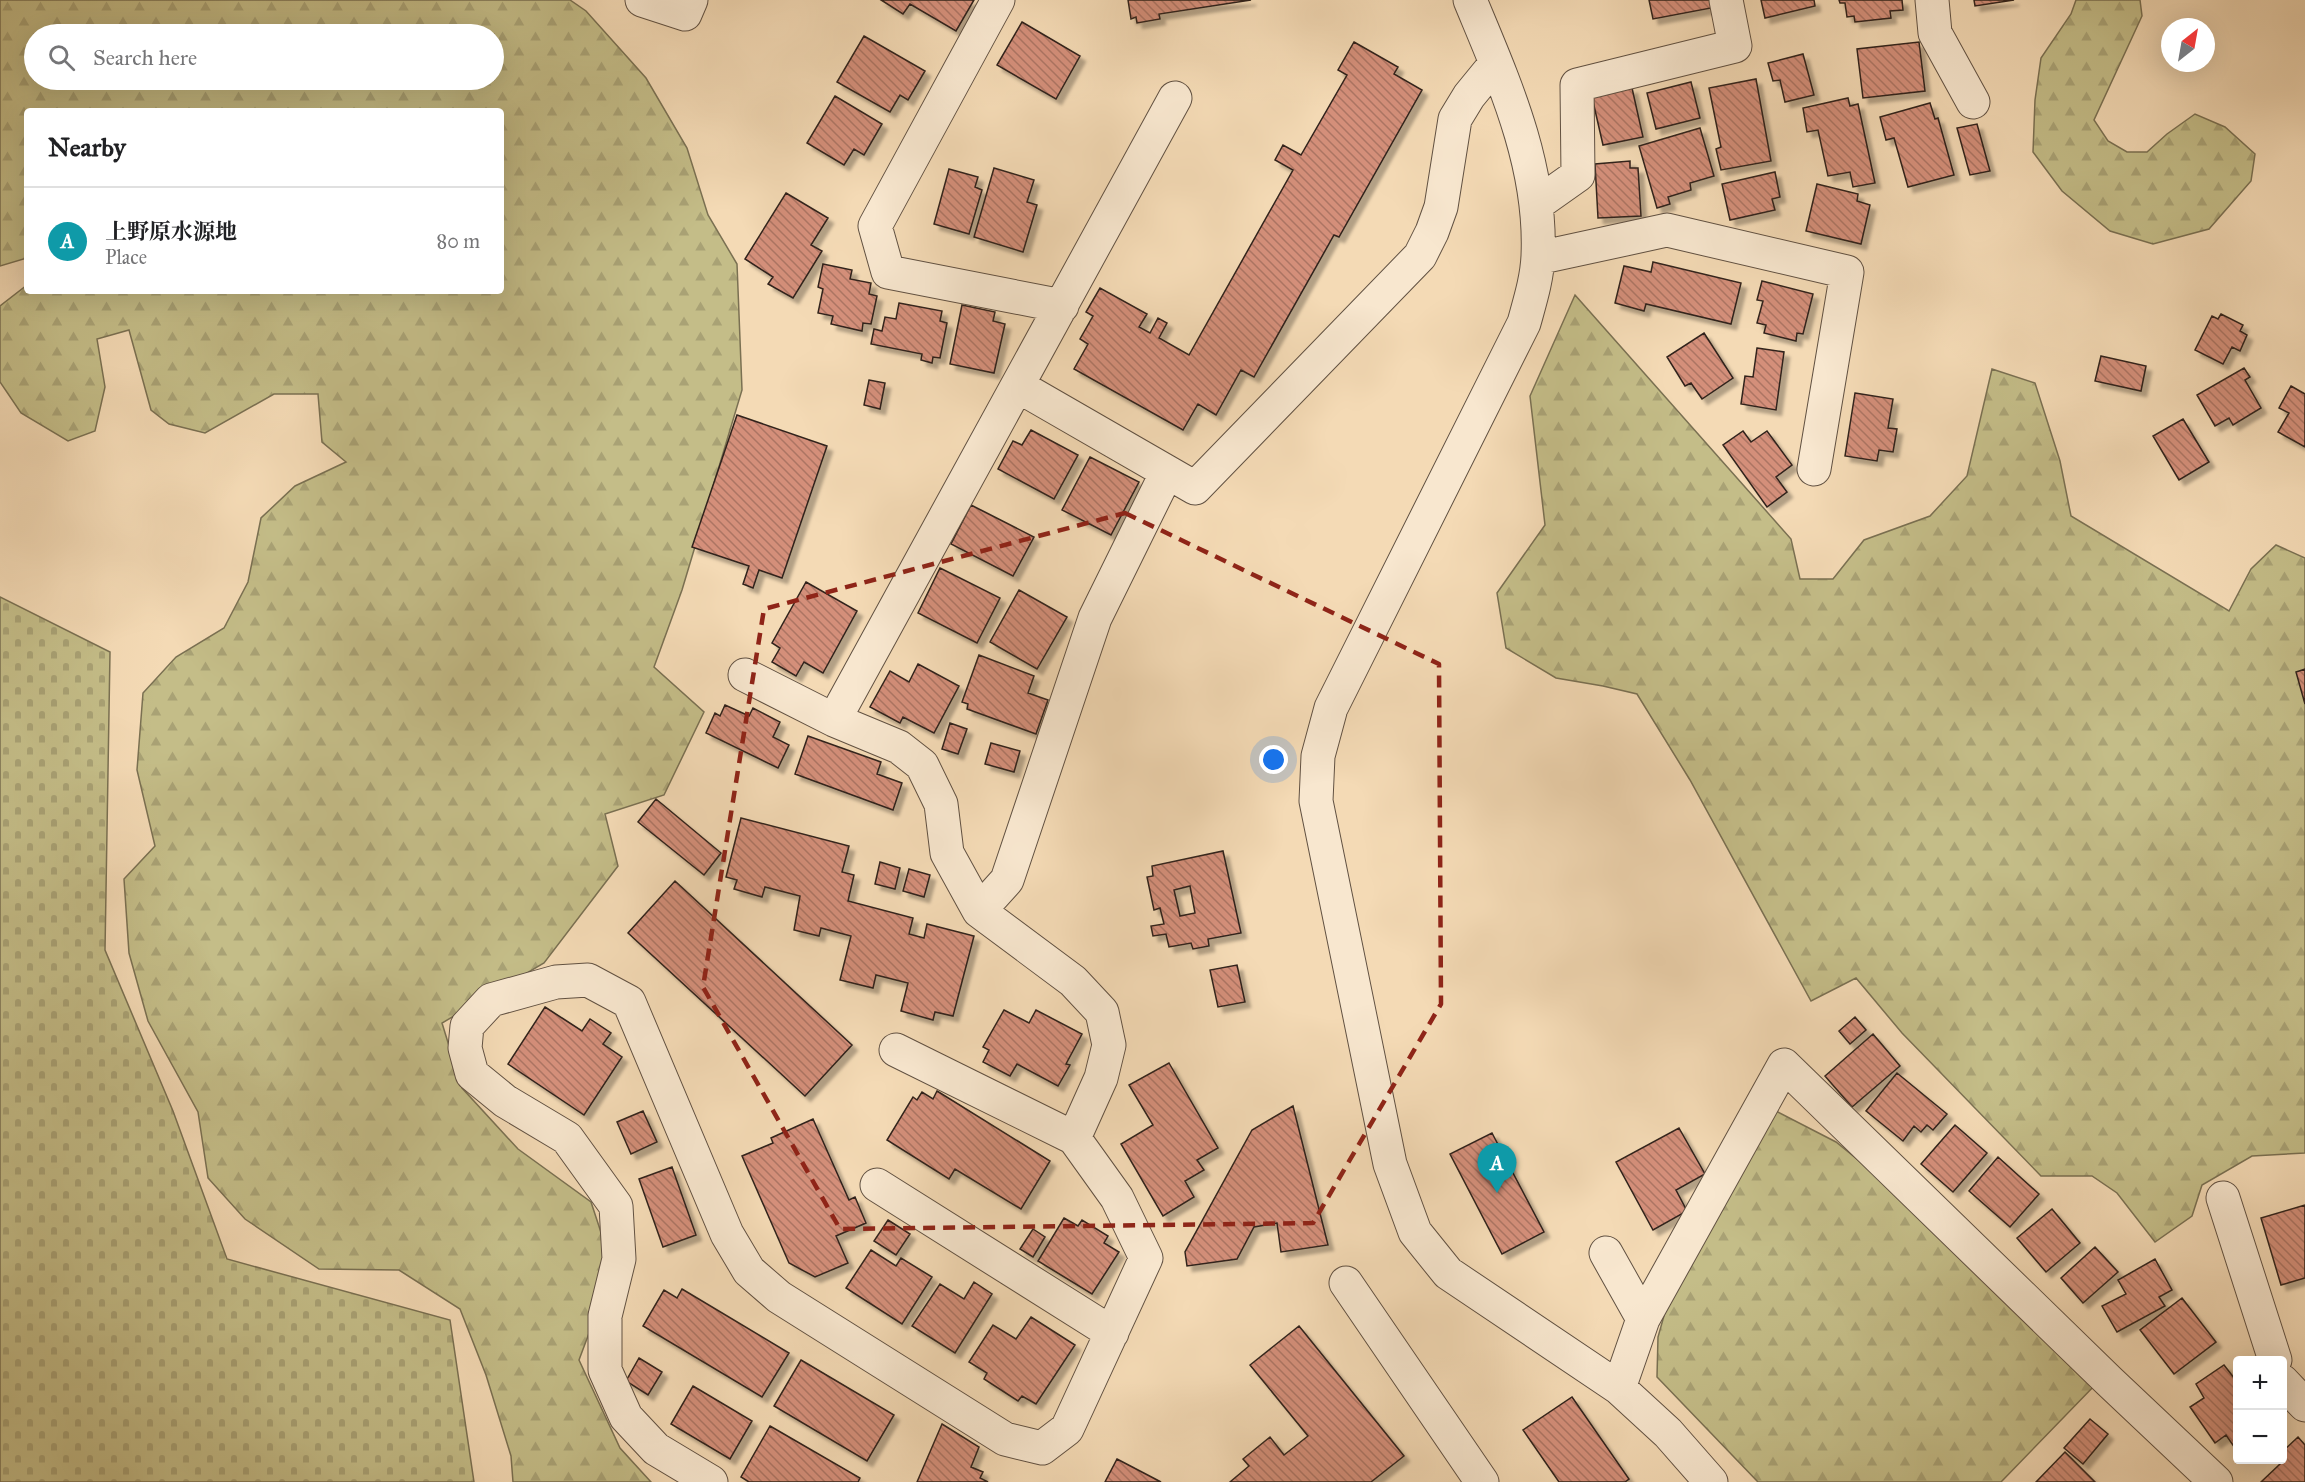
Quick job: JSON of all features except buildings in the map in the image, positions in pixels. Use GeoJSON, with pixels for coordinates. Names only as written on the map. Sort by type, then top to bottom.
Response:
{"type":"FeatureCollection","features":[{"type":"Feature","properties":{"kind":"street"},"geometry":{"type":"LineString","coordinates":[[642,0],[685,14],[691,0]]}},
{"type":"Feature","properties":{"kind":"street"},"geometry":{"type":"LineString","coordinates":[[998,0],[875,226],[888,272],[1062,306]]}},
{"type":"Feature","properties":{"kind":"street"},"geometry":{"type":"LineString","coordinates":[[1470,0],[1496,63],[1526,148],[1537,204],[1538,258],[1534,290],[1524,324],[1332,708],[1318,756],[1316,801],[1390,1164],[1415,1232],[1448,1273],[1618,1388],[1668,1433],[1711,1482]]}},
{"type":"Feature","properties":{"kind":"street"},"geometry":{"type":"LineString","coordinates":[[1537,204],[1578,175],[1577,85],[1735,46],[1726,0]]}},
{"type":"Feature","properties":{"kind":"street"},"geometry":{"type":"LineString","coordinates":[[1932,0],[1935,33],[1973,102]]}},
{"type":"Feature","properties":{"kind":"street"},"geometry":{"type":"LineString","coordinates":[[1018,386],[1196,488],[1420,256],[1441,207],[1455,119],[1468,96],[1496,63]]}},
{"type":"Feature","properties":{"kind":"street"},"geometry":{"type":"LineString","coordinates":[[834,720],[1175,98]]}},
{"type":"Feature","properties":{"kind":"street"},"geometry":{"type":"LineString","coordinates":[[1538,258],[1667,230],[1847,272],[1814,469]]}},
{"type":"Feature","properties":{"kind":"street"},"geometry":{"type":"LineString","coordinates":[[979,911],[1007,880],[1095,618],[1167,472]]}},
{"type":"Feature","properties":{"kind":"street"},"geometry":{"type":"LineString","coordinates":[[745,675],[834,720],[899,747],[922,765],[941,804],[947,853],[979,911],[1073,981],[1102,1012],[1109,1045],[1101,1078],[1074,1138]]}},
{"type":"Feature","properties":{"kind":"street"},"geometry":{"type":"LineString","coordinates":[[711,1482],[656,1449],[626,1417],[605,1370],[605,1316],[619,1259],[616,1206],[567,1138],[505,1101],[472,1074],[465,1047],[467,1026],[491,1000],[556,982],[588,980],[629,1002],[727,1234],[749,1271],[779,1296],[1005,1439],[1042,1448],[1067,1429],[1146,1258],[1117,1198],[1074,1138],[896,1050]]}},
{"type":"Feature","properties":{"kind":"street"},"geometry":{"type":"LineString","coordinates":[[1618,1388],[1643,1319],[1784,1065],[2109,1381],[2217,1482]]}},
{"type":"Feature","properties":{"kind":"street"},"geometry":{"type":"LineString","coordinates":[[877,1185],[1112,1333]]}},
{"type":"Feature","properties":{"kind":"street"},"geometry":{"type":"LineString","coordinates":[[2223,1198],[2274,1356]]}},
{"type":"Feature","properties":{"kind":"street"},"geometry":{"type":"LineString","coordinates":[[1606,1252],[1643,1319]]}},
{"type":"Feature","properties":{"kind":"street"},"geometry":{"type":"LineString","coordinates":[[1346,1283],[1482,1482]]}},
{"type":"Feature","properties":{"kind":"street"},"geometry":{"type":"LineString","coordinates":[[2287,1385],[2305,1405]]}},
{"type":"Feature","properties":{"kind":"highlighted area"},"geometry":{"type":"Polygon","coordinates":[[[1125,513],[1439,664],[1441,1004],[1313,1223],[840,1229],[703,987],[764,609],[1125,513]]]}},
{"type":"Feature","properties":{"kind":"green space"},"geometry":{"type":"Polygon","coordinates":[[[0,0],[570,0],[586,11],[646,78],[687,148],[708,215],[737,264],[742,390],[682,590],[654,667],[704,712],[664,795],[605,814],[618,866],[544,963],[442,1023],[462,1088],[518,1149],[591,1202],[613,1269],[579,1360],[620,1448],[651,1482],[513,1482],[511,1456],[486,1375],[460,1309],[399,1270],[319,1269],[245,1219],[208,1178],[198,1112],[148,1021],[129,953],[124,879],[155,846],[137,770],[143,693],[176,657],[224,628],[248,582],[261,518],[295,486],[346,462],[322,442],[318,394],[274,394],[205,433],[169,424],[151,410],[129,330],[97,339],[105,387],[95,431],[68,441],[21,413],[0,382],[0,306],[24,287],[24,294],[504,294],[504,108],[24,108],[24,259],[0,266],[0,0]]]}},
{"type":"Feature","properties":{"kind":"green space"},"geometry":{"type":"Polygon","coordinates":[[[2076,0],[2140,0],[2142,16],[2094,120],[2108,141],[2127,152],[2147,152],[2195,114],[2225,127],[2255,154],[2251,181],[2209,229],[2153,244],[2110,231],[2062,191],[2033,152],[2035,100],[2041,58],[2071,14],[2076,0]]]}},
{"type":"Feature","properties":{"kind":"green space"},"geometry":{"type":"Polygon","coordinates":[[[1575,295],[1791,539],[1800,579],[1833,579],[1864,540],[1930,516],[1967,476],[1992,369],[2035,383],[2060,461],[2071,516],[2229,611],[2251,569],[2276,545],[2305,558],[2305,1153],[2252,1156],[2202,1185],[2192,1216],[2155,1242],[2117,1193],[2092,1176],[2041,1176],[1902,1033],[1856,978],[1811,1001],[1690,780],[1637,694],[1556,678],[1506,648],[1497,593],[1545,525],[1530,396],[1575,295]]]}},
{"type":"Feature","properties":{"kind":"green space"},"geometry":{"type":"Polygon","coordinates":[[[0,597],[110,652],[105,950],[173,1111],[227,1259],[450,1320],[474,1482],[0,1482],[0,597]]]}},
{"type":"Feature","properties":{"kind":"green space"},"geometry":{"type":"Polygon","coordinates":[[[1774,1110],[1836,1142],[1944,1230],[2096,1384],[2001,1482],[1758,1482],[1657,1377],[1658,1337],[1667,1305],[1774,1110]]]}},
{"type":"Feature","properties":{"kind":"place","name":"上野原水源地"},"geometry":{"type":"Point","coordinates":[1497,1193]}}]}
